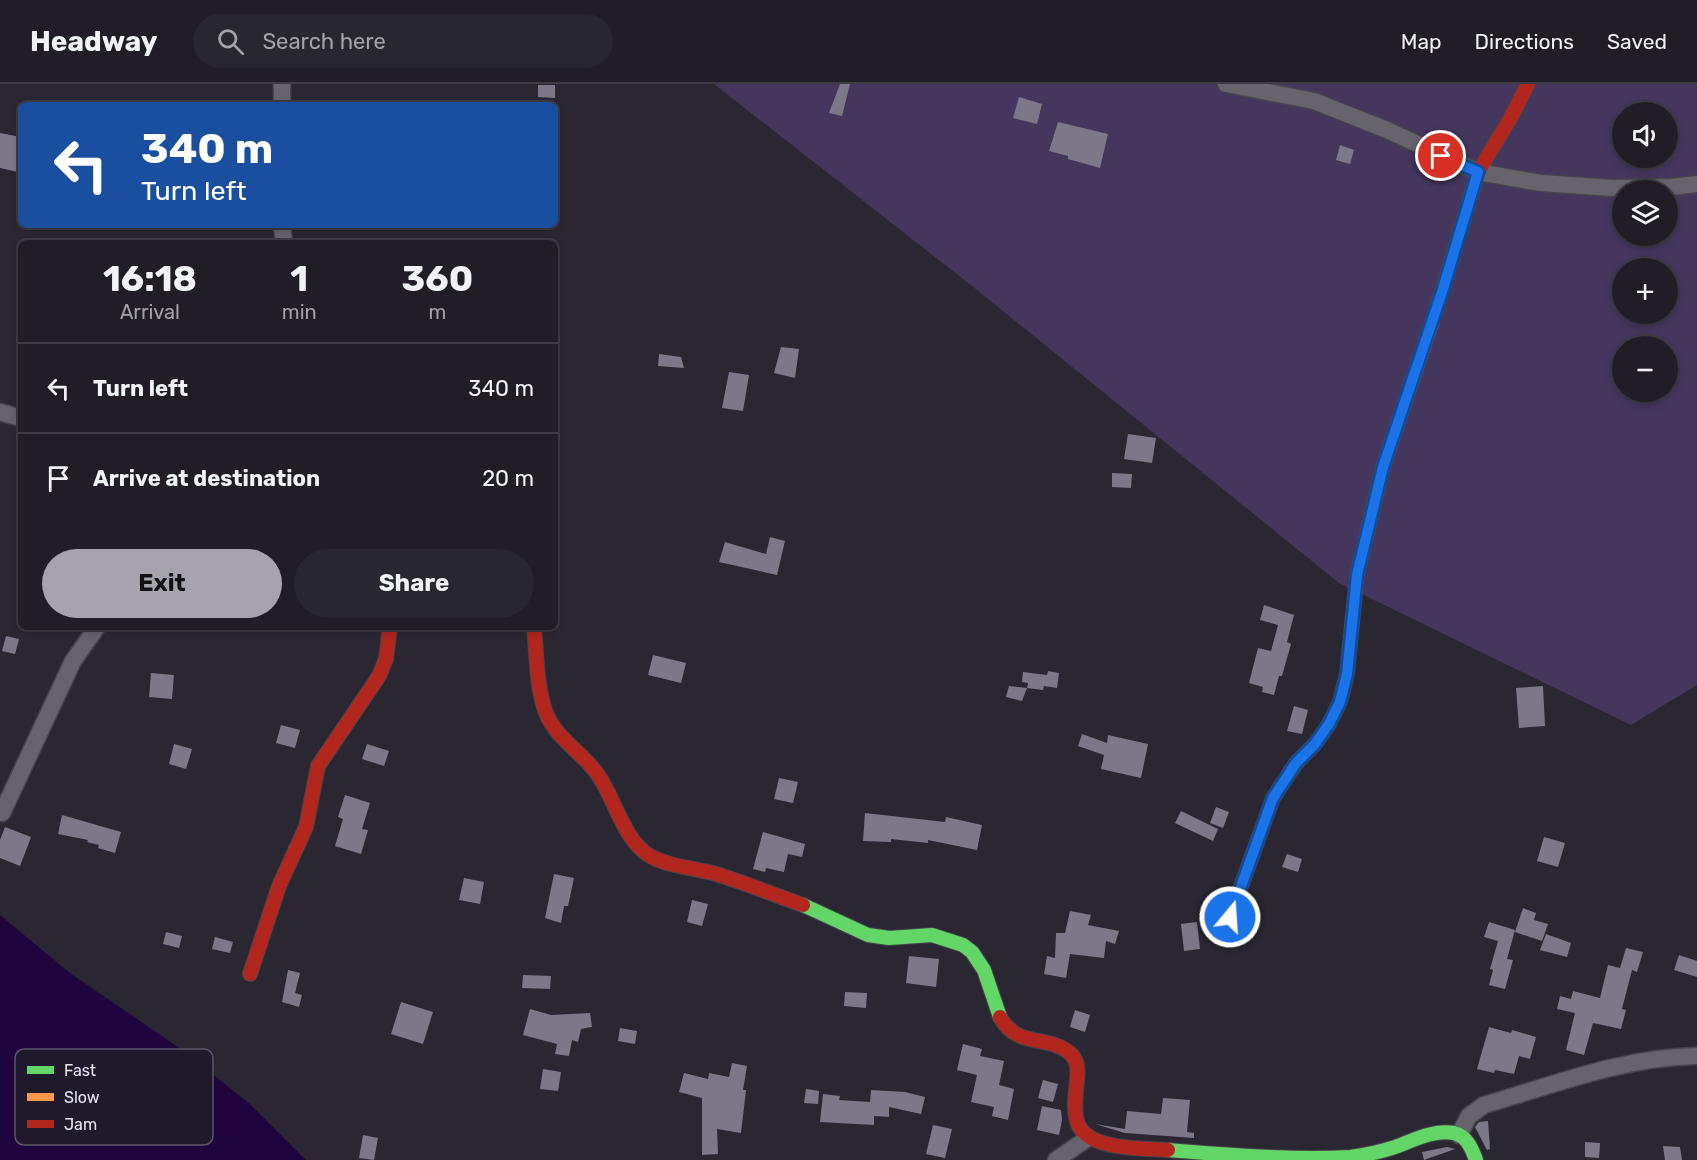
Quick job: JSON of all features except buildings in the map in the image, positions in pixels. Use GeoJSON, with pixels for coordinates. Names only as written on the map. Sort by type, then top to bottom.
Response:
{"type":"FeatureCollection","features":[{"type":"Feature","properties":{"kind":"street"},"geometry":{"type":"LineString","coordinates":[[282,84],[282,102]]}},
{"type":"Feature","properties":{"kind":"street"},"geometry":{"type":"LineString","coordinates":[[1226,84],[1314,101],[1387,130],[1478,172],[1541,183],[1612,188],[1697,184]]}},
{"type":"Feature","properties":{"kind":"street"},"geometry":{"type":"LineString","coordinates":[[1230,917],[1273,798],[1296,763],[1322,734],[1340,702],[1347,674],[1357,575],[1383,467],[1443,289],[1478,172],[1528,84]]}},
{"type":"Feature","properties":{"kind":"street"},"geometry":{"type":"LineString","coordinates":[[0,412],[18,417]]}},
{"type":"Feature","properties":{"kind":"street"},"geometry":{"type":"LineString","coordinates":[[2,813],[73,662],[95,630]]}},
{"type":"Feature","properties":{"kind":"street"},"geometry":{"type":"LineString","coordinates":[[250,974],[279,886],[306,827],[318,766],[379,675],[386,659],[390,630]]}},
{"type":"Feature","properties":{"kind":"street"},"geometry":{"type":"LineString","coordinates":[[534,630],[540,689],[547,713],[560,738],[587,761],[607,789],[630,833],[649,855],[669,864],[710,873],[820,911],[843,924],[876,937],[902,939],[928,935],[956,942],[972,952],[985,973],[1000,1018],[1009,1031],[1028,1040],[1060,1048],[1074,1057],[1079,1072],[1075,1108],[1078,1126],[1088,1138],[1123,1153],[1348,1157],[1384,1150],[1441,1132],[1459,1135],[1465,1139],[1476,1160]]}},
{"type":"Feature","properties":{"kind":"street"},"geometry":{"type":"LineString","coordinates":[[1459,1135],[1469,1116],[1484,1105],[1598,1071],[1652,1060],[1697,1056]]}},
{"type":"Feature","properties":{"kind":"street"},"geometry":{"type":"LineString","coordinates":[[1056,1160],[1088,1138]]}},
{"type":"Feature","properties":{"kind":"shaded area"},"geometry":{"type":"Polygon","coordinates":[[[714,84],[1697,84],[1697,685],[1631,725],[1339,583],[972,286],[714,84]]]}},
{"type":"Feature","properties":{"kind":"shaded area"},"geometry":{"type":"Polygon","coordinates":[[[0,915],[70,973],[181,1049],[15,1049],[15,1145],[213,1145],[213,1074],[251,1105],[306,1160],[0,1160],[0,915]]]}},
{"type":"Feature","properties":{"kind":"traffic: fast"},"geometry":{"type":"LineString","coordinates":[[803,905],[868,935],[889,938],[932,935],[963,945],[972,952],[984,970],[1000,1017]]}},
{"type":"Feature","properties":{"kind":"traffic: fast"},"geometry":{"type":"LineString","coordinates":[[1168,1150],[1283,1157],[1351,1157],[1387,1149],[1430,1134],[1446,1132],[1454,1133],[1466,1140],[1476,1160]]}},
{"type":"Feature","properties":{"kind":"traffic: slow"},"geometry":{"type":"LineString","coordinates":[[1349,653],[1357,575],[1383,467],[1432,323]]}},
{"type":"Feature","properties":{"kind":"traffic: jam"},"geometry":{"type":"LineString","coordinates":[[1432,323],[1478,172],[1528,84]]}},
{"type":"Feature","properties":{"kind":"traffic: jam"},"geometry":{"type":"LineString","coordinates":[[250,974],[279,886],[306,827],[318,766],[379,676],[386,659],[390,630]]}},
{"type":"Feature","properties":{"kind":"traffic: jam"},"geometry":{"type":"LineString","coordinates":[[534,630],[539,682],[550,722],[596,772],[626,829],[640,849],[666,863],[716,874],[803,905]]}},
{"type":"Feature","properties":{"kind":"traffic: jam"},"geometry":{"type":"LineString","coordinates":[[1230,917],[1273,798],[1296,763],[1315,744],[1329,724],[1340,702],[1347,674],[1349,653]]}},
{"type":"Feature","properties":{"kind":"traffic: jam"},"geometry":{"type":"LineString","coordinates":[[1000,1017],[1015,1033],[1053,1044],[1071,1054],[1077,1069],[1076,1116],[1082,1131],[1091,1138],[1116,1146],[1168,1150]]}},
{"type":"Feature","properties":{"kind":"route"},"geometry":{"type":"LineString","coordinates":[[1230,917],[1273,798],[1285,777],[1315,744],[1329,724],[1340,702],[1347,674],[1357,575],[1383,467],[1443,289],[1478,172],[1441,156]]}}]}
